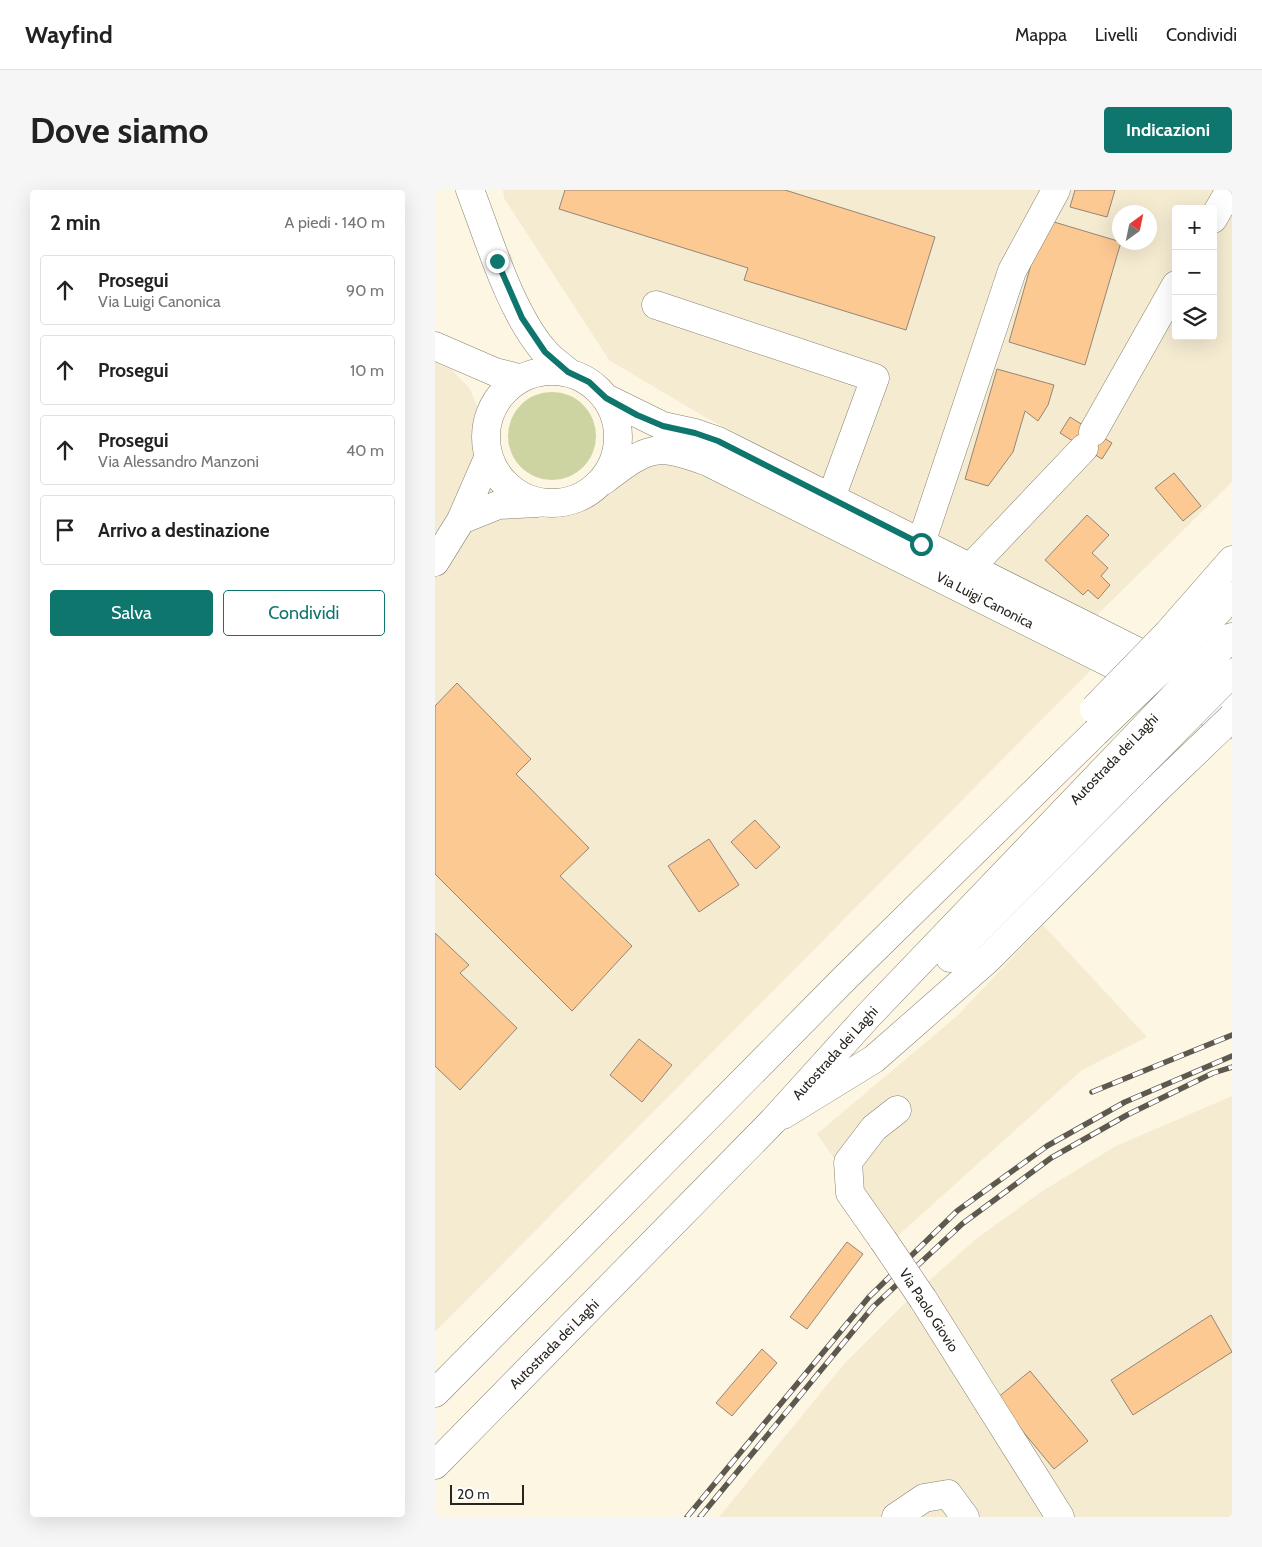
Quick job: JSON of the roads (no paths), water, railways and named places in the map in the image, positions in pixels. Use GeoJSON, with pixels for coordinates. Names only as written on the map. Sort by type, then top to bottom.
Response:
{"type":"FeatureCollection","features":[{"type":"Feature","properties":{"kind":"main road"},"geometry":{"type":"LineString","coordinates":[[461,520],[499,505],[563,503],[585,496],[603,481],[615,461],[619,442],[616,419],[606,398],[589,382],[568,372],[545,352],[522,318],[497,261],[470,190]]}},
{"type":"Feature","properties":{"kind":"main road"},"geometry":{"type":"LineString","coordinates":[[921,544],[1011,271],[1056,190]]}},
{"type":"Feature","properties":{"kind":"main road"},"geometry":{"type":"LineString","coordinates":[[1217,212],[1230,190]]}},
{"type":"Feature","properties":{"kind":"main road"},"geometry":{"type":"LineString","coordinates":[[969,568],[1089,440],[1172,293]]}},
{"type":"Feature","properties":{"kind":"main road"},"geometry":{"type":"LineString","coordinates":[[656,305],[875,378],[831,498]]}},
{"type":"Feature","properties":{"kind":"main road"},"geometry":{"type":"LineString","coordinates":[[521,378],[524,357],[522,318]]}},
{"type":"Feature","properties":{"kind":"main road"},"geometry":{"type":"LineString","coordinates":[[440,349],[495,372],[521,378]]}},
{"type":"Feature","properties":{"kind":"main road"},"geometry":{"type":"LineString","coordinates":[[440,349],[477,384],[489,413]]}},
{"type":"Feature","properties":{"kind":"main road"},"geometry":{"type":"LineString","coordinates":[[538,503],[517,494],[499,478],[488,458],[485,436],[489,413],[501,393],[521,378],[541,371],[568,372]]}},
{"type":"Feature","properties":{"kind":"main road","name":"Via Luigi Canonica"},"geometry":{"type":"LineString","coordinates":[[606,398],[663,426],[695,433],[718,441],[1232,699]]}},
{"type":"Feature","properties":{"kind":"main road","name":"Via Luigi Canonica"},"geometry":{"type":"LineString","coordinates":[[603,481],[643,453],[660,449],[686,454],[708,462],[1232,724]]}},
{"type":"Feature","properties":{"kind":"main road"},"geometry":{"type":"LineString","coordinates":[[435,562],[461,520],[488,458]]}},
{"type":"Feature","properties":{"kind":"main road"},"geometry":{"type":"LineString","coordinates":[[1178,639],[1232,560]]}},
{"type":"Feature","properties":{"kind":"main road"},"geometry":{"type":"LineString","coordinates":[[435,1394],[845,978],[1089,727],[1178,639],[1232,596]]}},
{"type":"Feature","properties":{"kind":"main road","name":"Autostrada dei Laghi"},"geometry":{"type":"LineString","coordinates":[[435,1465],[773,1121],[867,1017],[1126,763],[1222,665],[1232,637]]}},
{"type":"Feature","properties":{"kind":"main road"},"geometry":{"type":"LineString","coordinates":[[773,1121],[874,1059],[988,959],[1155,791],[1232,717]]}},
{"type":"Feature","properties":{"kind":"main road","name":"Via Paolo Giovio"},"geometry":{"type":"LineString","coordinates":[[897,1110],[874,1128],[848,1162],[850,1193],[923,1299],[1060,1517]]}},
{"type":"Feature","properties":{"kind":"main road"},"geometry":{"type":"LineString","coordinates":[[896,1517],[924,1498],[948,1494],[965,1517]]}},
{"type":"Feature","properties":{"kind":"railway"},"geometry":{"type":"LineString","coordinates":[[1092,1092],[1232,1035]]}},
{"type":"Feature","properties":{"kind":"railway"},"geometry":{"type":"LineString","coordinates":[[687,1517],[869,1297],[957,1211],[1047,1146],[1125,1102],[1232,1056]]}},
{"type":"Feature","properties":{"kind":"railway"},"geometry":{"type":"LineString","coordinates":[[700,1517],[873,1307],[962,1224],[1051,1158],[1127,1115],[1213,1073],[1232,1067]]}}]}
